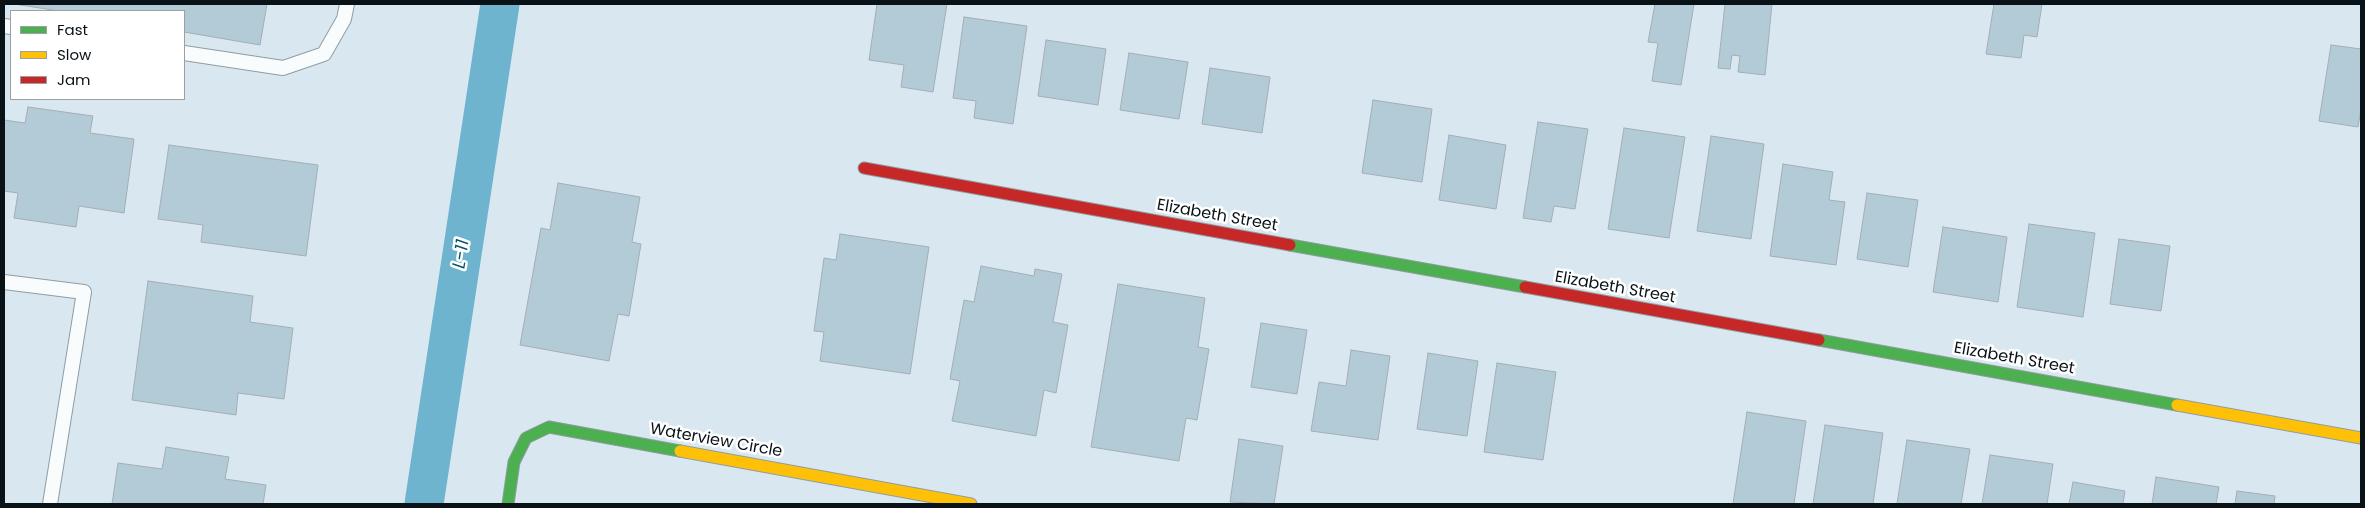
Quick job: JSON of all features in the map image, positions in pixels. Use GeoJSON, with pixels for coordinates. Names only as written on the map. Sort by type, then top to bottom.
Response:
{"type":"FeatureCollection","features":[{"type":"Feature","properties":{"kind":"street","name":"Elizabeth Street"},"geometry":{"type":"LineString","coordinates":[[864,168],[2361,438]]}},
{"type":"Feature","properties":{"kind":"street","name":"Waterview Circle"},"geometry":{"type":"LineString","coordinates":[[508,504],[514,462],[526,438],[549,427],[971,504]]}},
{"type":"Feature","properties":{"kind":"lane"},"geometry":{"type":"LineString","coordinates":[[185,53],[283,68],[324,54],[344,19],[347,4]]}},
{"type":"Feature","properties":{"kind":"lane"},"geometry":{"type":"LineString","coordinates":[[4,282],[84,292],[50,504]]}},
{"type":"Feature","properties":{"kind":"building"},"geometry":{"type":"Polygon","coordinates":[[[14,4],[267,4],[260,45],[185,32],[185,10],[53,10],[14,4]]]}},
{"type":"Feature","properties":{"kind":"building"},"geometry":{"type":"Polygon","coordinates":[[[877,4],[947,4],[933,92],[901,87],[904,65],[869,60],[877,4]]]}},
{"type":"Feature","properties":{"kind":"building"},"geometry":{"type":"Polygon","coordinates":[[[1655,4],[1694,4],[1681,85],[1652,81],[1658,43],[1648,42],[1655,4]]]}},
{"type":"Feature","properties":{"kind":"building"},"geometry":{"type":"Polygon","coordinates":[[[1725,4],[1772,4],[1765,75],[1738,72],[1740,56],[1732,55],[1730,69],[1718,68],[1725,4]]]}},
{"type":"Feature","properties":{"kind":"building"},"geometry":{"type":"Polygon","coordinates":[[[1994,4],[2042,4],[2037,37],[2024,35],[2021,58],[1986,54],[1994,4]]]}},
{"type":"Feature","properties":{"kind":"building"},"geometry":{"type":"Polygon","coordinates":[[[964,17],[1027,26],[1013,124],[974,118],[976,101],[953,98],[964,17]]]}},
{"type":"Feature","properties":{"kind":"building"},"geometry":{"type":"Polygon","coordinates":[[[1046,40],[1106,49],[1098,105],[1038,96],[1046,40]]]}},
{"type":"Feature","properties":{"kind":"building"},"geometry":{"type":"Polygon","coordinates":[[[2331,45],[2361,49],[2361,109],[2358,127],[2319,121],[2331,45]]]}},
{"type":"Feature","properties":{"kind":"building"},"geometry":{"type":"Polygon","coordinates":[[[1129,53],[1188,62],[1179,119],[1120,110],[1129,53]]]}},
{"type":"Feature","properties":{"kind":"building"},"geometry":{"type":"Polygon","coordinates":[[[1210,68],[1270,77],[1262,133],[1202,124],[1210,68]]]}},
{"type":"Feature","properties":{"kind":"building"},"geometry":{"type":"Polygon","coordinates":[[[1373,100],[1432,109],[1422,182],[1362,173],[1373,100]]]}},
{"type":"Feature","properties":{"kind":"building"},"geometry":{"type":"Polygon","coordinates":[[[28,107],[93,116],[90,133],[134,139],[124,213],[79,206],[76,227],[14,218],[18,193],[4,191],[4,120],[25,123],[28,107]]]}},
{"type":"Feature","properties":{"kind":"building"},"geometry":{"type":"Polygon","coordinates":[[[1538,122],[1588,129],[1575,209],[1554,206],[1551,222],[1523,218],[1538,122]]]}},
{"type":"Feature","properties":{"kind":"building"},"geometry":{"type":"Polygon","coordinates":[[[1624,128],[1685,137],[1669,238],[1608,229],[1624,128]]]}},
{"type":"Feature","properties":{"kind":"building"},"geometry":{"type":"Polygon","coordinates":[[[1449,135],[1506,145],[1496,209],[1439,200],[1449,135]]]}},
{"type":"Feature","properties":{"kind":"building"},"geometry":{"type":"Polygon","coordinates":[[[1711,136],[1764,144],[1751,239],[1697,231],[1711,136]]]}},
{"type":"Feature","properties":{"kind":"building"},"geometry":{"type":"Polygon","coordinates":[[[169,145],[318,165],[306,256],[201,242],[203,225],[158,219],[169,145]]]}},
{"type":"Feature","properties":{"kind":"building"},"geometry":{"type":"Polygon","coordinates":[[[1783,164],[1833,172],[1829,200],[1845,202],[1836,265],[1770,256],[1783,164]]]}},
{"type":"Feature","properties":{"kind":"building"},"geometry":{"type":"Polygon","coordinates":[[[558,183],[640,197],[632,242],[641,244],[629,316],[618,314],[609,361],[520,345],[541,228],[550,230],[558,183]]]}},
{"type":"Feature","properties":{"kind":"building"},"geometry":{"type":"Polygon","coordinates":[[[1867,193],[1918,200],[1908,267],[1857,259],[1867,193]]]}},
{"type":"Feature","properties":{"kind":"building"},"geometry":{"type":"Polygon","coordinates":[[[2029,224],[2095,233],[2083,317],[2017,307],[2029,224]]]}},
{"type":"Feature","properties":{"kind":"building"},"geometry":{"type":"Polygon","coordinates":[[[1943,227],[2007,237],[1998,302],[1933,292],[1943,227]]]}},
{"type":"Feature","properties":{"kind":"building"},"geometry":{"type":"Polygon","coordinates":[[[840,234],[929,247],[910,374],[820,361],[824,332],[814,331],[824,258],[836,260],[840,234]]]}},
{"type":"Feature","properties":{"kind":"building"},"geometry":{"type":"Polygon","coordinates":[[[2119,239],[2170,246],[2161,311],[2110,304],[2119,239]]]}},
{"type":"Feature","properties":{"kind":"building"},"geometry":{"type":"Polygon","coordinates":[[[981,266],[1034,276],[1035,269],[1062,274],[1053,322],[1068,325],[1056,393],[1044,390],[1036,436],[952,421],[960,381],[950,379],[964,300],[974,302],[981,266]]]}},
{"type":"Feature","properties":{"kind":"building"},"geometry":{"type":"Polygon","coordinates":[[[148,281],[253,296],[250,322],[293,328],[284,399],[238,393],[236,415],[132,400],[148,281]]]}},
{"type":"Feature","properties":{"kind":"building"},"geometry":{"type":"Polygon","coordinates":[[[1118,284],[1205,298],[1198,347],[1209,349],[1197,420],[1186,418],[1179,461],[1091,447],[1118,284]]]}},
{"type":"Feature","properties":{"kind":"building"},"geometry":{"type":"Polygon","coordinates":[[[1261,323],[1307,330],[1297,394],[1251,387],[1261,323]]]}},
{"type":"Feature","properties":{"kind":"building"},"geometry":{"type":"Polygon","coordinates":[[[1351,350],[1390,356],[1378,440],[1311,431],[1319,382],[1346,386],[1351,350]]]}},
{"type":"Feature","properties":{"kind":"building"},"geometry":{"type":"Polygon","coordinates":[[[1428,353],[1478,361],[1467,436],[1417,429],[1428,353]]]}},
{"type":"Feature","properties":{"kind":"building"},"geometry":{"type":"Polygon","coordinates":[[[1497,363],[1556,372],[1543,460],[1484,452],[1497,363]]]}},
{"type":"Feature","properties":{"kind":"building"},"geometry":{"type":"Polygon","coordinates":[[[1747,412],[1806,421],[1794,504],[1733,504],[1747,412]]]}},
{"type":"Feature","properties":{"kind":"building"},"geometry":{"type":"Polygon","coordinates":[[[1825,425],[1883,433],[1873,504],[1813,504],[1825,425]]]}},
{"type":"Feature","properties":{"kind":"building"},"geometry":{"type":"Polygon","coordinates":[[[1239,439],[1283,446],[1274,504],[1230,502],[1239,439]]]}},
{"type":"Feature","properties":{"kind":"building"},"geometry":{"type":"Polygon","coordinates":[[[1907,440],[1970,449],[1961,504],[1897,504],[1907,440]]]}},
{"type":"Feature","properties":{"kind":"building"},"geometry":{"type":"Polygon","coordinates":[[[166,447],[229,457],[225,479],[266,485],[263,504],[112,504],[118,463],[162,469],[166,447]]]}},
{"type":"Feature","properties":{"kind":"building"},"geometry":{"type":"Polygon","coordinates":[[[1990,455],[2053,464],[2047,504],[1982,504],[1990,455]]]}},
{"type":"Feature","properties":{"kind":"building"},"geometry":{"type":"Polygon","coordinates":[[[2156,477],[2219,487],[2216,504],[2152,504],[2156,477]]]}},
{"type":"Feature","properties":{"kind":"building"},"geometry":{"type":"Polygon","coordinates":[[[2073,482],[2125,491],[2123,504],[2069,504],[2073,482]]]}},
{"type":"Feature","properties":{"kind":"building"},"geometry":{"type":"Polygon","coordinates":[[[2237,491],[2275,496],[2274,504],[2235,504],[2237,491]]]}},
{"type":"Feature","properties":{"kind":"waterway","name":"L-11"},"geometry":{"type":"LineString","coordinates":[[424,504],[500,4]]}},
{"type":"Feature","properties":{"kind":"traffic: fast"},"geometry":{"type":"LineString","coordinates":[[1290,245],[1525,287]]}},
{"type":"Feature","properties":{"kind":"traffic: fast"},"geometry":{"type":"LineString","coordinates":[[1819,340],[2177,405]]}},
{"type":"Feature","properties":{"kind":"traffic: fast"},"geometry":{"type":"LineString","coordinates":[[508,504],[514,462],[526,438],[549,427],[680,451]]}},
{"type":"Feature","properties":{"kind":"traffic: slow"},"geometry":{"type":"LineString","coordinates":[[2177,405],[2361,438]]}},
{"type":"Feature","properties":{"kind":"traffic: slow"},"geometry":{"type":"LineString","coordinates":[[680,451],[971,504]]}},
{"type":"Feature","properties":{"kind":"traffic: jam"},"geometry":{"type":"LineString","coordinates":[[864,168],[1290,245]]}},
{"type":"Feature","properties":{"kind":"traffic: jam"},"geometry":{"type":"LineString","coordinates":[[1525,287],[1819,340]]}}]}
